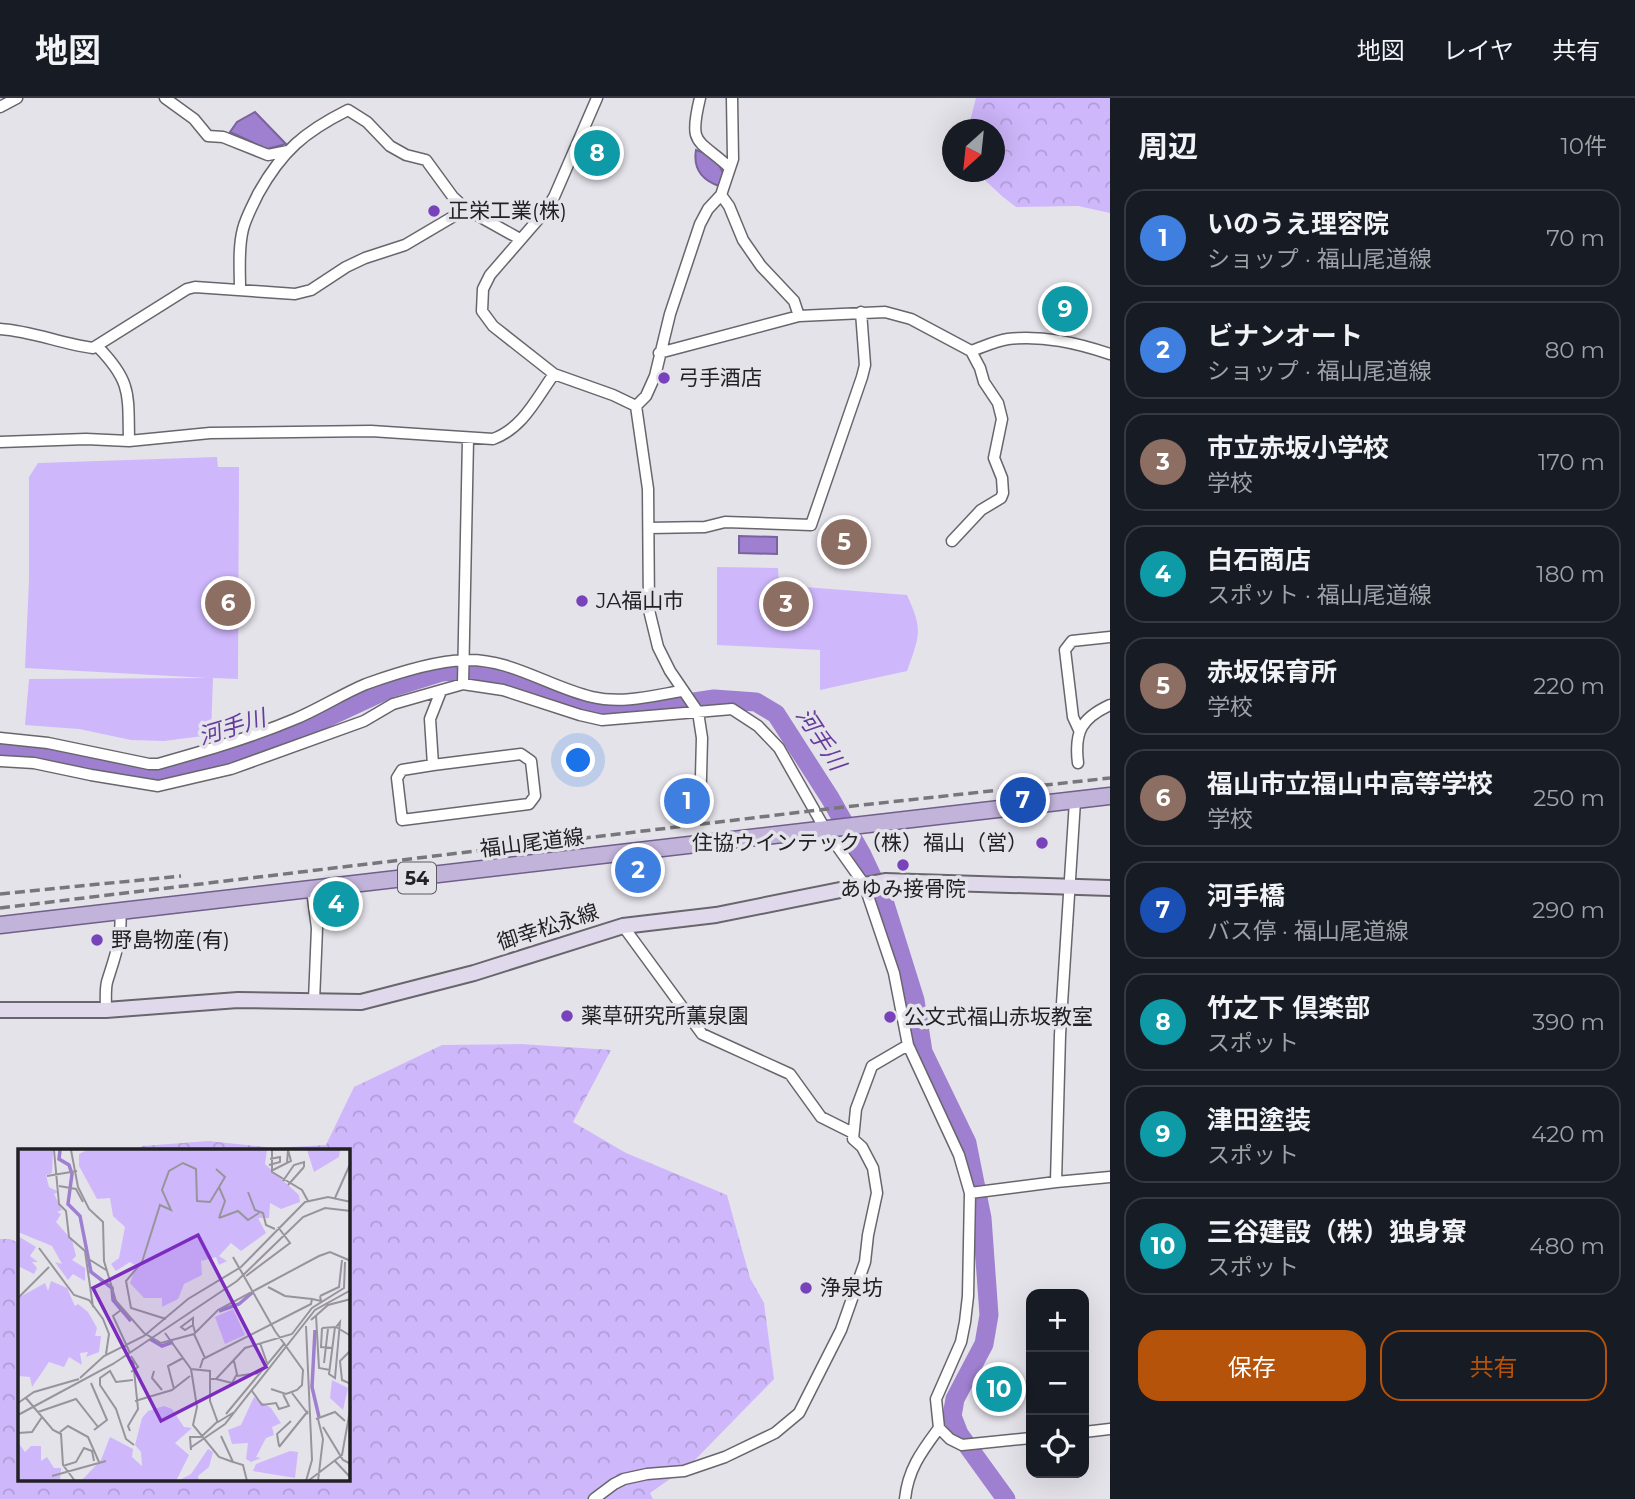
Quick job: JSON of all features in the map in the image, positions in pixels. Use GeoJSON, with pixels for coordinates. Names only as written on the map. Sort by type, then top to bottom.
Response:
{"type":"FeatureCollection","features":[{"type":"Feature","properties":{"kind":"main road","name":"福山尾道線"},"geometry":{"type":"LineString","coordinates":[[0,925],[312,891],[1110,796]]}},
{"type":"Feature","properties":{"kind":"main road","name":"御幸松永線"},"geometry":{"type":"LineString","coordinates":[[0,1010],[106,1010],[238,1000],[361,1002],[474,973],[623,926],[716,915],[871,883],[1110,888]]}},
{"type":"Feature","properties":{"kind":"street"},"geometry":{"type":"LineString","coordinates":[[0,107],[17,98]]}},
{"type":"Feature","properties":{"kind":"street"},"geometry":{"type":"LineString","coordinates":[[165,98],[194,119],[208,136],[223,137],[268,155],[288,150]]}},
{"type":"Feature","properties":{"kind":"street"},"geometry":{"type":"LineString","coordinates":[[597,98],[554,197],[482,289],[482,311],[494,326],[554,374],[636,406]]}},
{"type":"Feature","properties":{"kind":"street"},"geometry":{"type":"LineString","coordinates":[[700,98],[695,120],[699,144],[730,168]]}},
{"type":"Feature","properties":{"kind":"street"},"geometry":{"type":"LineString","coordinates":[[636,406],[646,396],[654,376],[700,224],[708,208],[721,195],[733,159],[732,98]]}},
{"type":"Feature","properties":{"kind":"street"},"geometry":{"type":"LineString","coordinates":[[240,289],[240,245],[243,228],[274,167],[288,150],[320,124],[348,110],[367,122],[390,146],[406,155],[426,160],[453,197],[466,209],[520,239]]}},
{"type":"Feature","properties":{"kind":"street"},"geometry":{"type":"LineString","coordinates":[[721,195],[729,206],[743,240],[761,266],[794,300],[799,316]]}},
{"type":"Feature","properties":{"kind":"street"},"geometry":{"type":"LineString","coordinates":[[0,329],[16,330],[73,345],[98,347],[187,289],[240,289],[295,295],[311,290],[365,258],[405,245],[466,209]]}},
{"type":"Feature","properties":{"kind":"street"},"geometry":{"type":"LineString","coordinates":[[659,353],[799,316],[861,312],[885,312],[911,319],[971,351],[984,383],[998,403],[1002,419],[994,458],[1002,478],[1003,493],[1001,498],[981,510],[952,541]]}},
{"type":"Feature","properties":{"kind":"street"},"geometry":{"type":"LineString","coordinates":[[649,528],[705,527],[725,522],[811,525],[865,365],[861,312]]}},
{"type":"Feature","properties":{"kind":"street"},"geometry":{"type":"LineString","coordinates":[[971,351],[1007,340],[1052,339],[1080,344],[1110,354]]}},
{"type":"Feature","properties":{"kind":"street"},"geometry":{"type":"LineString","coordinates":[[98,347],[117,366],[125,383],[129,441]]}},
{"type":"Feature","properties":{"kind":"street"},"geometry":{"type":"LineString","coordinates":[[0,442],[86,439],[129,441],[210,433],[358,431],[493,439],[508,434],[518,425],[554,374]]}},
{"type":"Feature","properties":{"kind":"street"},"geometry":{"type":"LineString","coordinates":[[636,406],[648,489],[649,610],[658,647],[683,693],[697,711],[702,738],[700,815]]}},
{"type":"Feature","properties":{"kind":"street"},"geometry":{"type":"LineString","coordinates":[[463,682],[468,439]]}},
{"type":"Feature","properties":{"kind":"street"},"geometry":{"type":"LineString","coordinates":[[1079,730],[1073,717],[1065,650],[1072,641],[1110,637]]}},
{"type":"Feature","properties":{"kind":"street"},"geometry":{"type":"LineString","coordinates":[[0,738],[48,743],[158,764],[238,741],[296,719],[366,685],[431,666],[478,660],[528,672],[589,696],[607,700],[683,693]]}},
{"type":"Feature","properties":{"kind":"street"},"geometry":{"type":"LineString","coordinates":[[0,761],[34,763],[158,786],[231,769],[364,721],[393,704],[463,682],[503,690],[602,720],[732,709],[758,726],[779,748],[829,828],[871,883],[894,974],[908,1045],[959,1155],[972,1192],[965,1322],[961,1342],[936,1399],[939,1428],[961,1445],[1026,1439]]}},
{"type":"Feature","properties":{"kind":"street"},"geometry":{"type":"LineString","coordinates":[[433,765],[429,719],[441,691]]}},
{"type":"Feature","properties":{"kind":"street"},"geometry":{"type":"LineString","coordinates":[[1078,763],[1076,748],[1079,730],[1092,713],[1110,705]]}},
{"type":"Feature","properties":{"kind":"street"},"geometry":{"type":"LineString","coordinates":[[521,754],[531,761],[536,796],[529,804],[402,820],[397,778],[402,770],[433,765],[521,754]]}},
{"type":"Feature","properties":{"kind":"street"},"geometry":{"type":"LineString","coordinates":[[1056,1182],[1060,1035],[1075,800]]}},
{"type":"Feature","properties":{"kind":"street"},"geometry":{"type":"LineString","coordinates":[[312,891],[317,928],[314,1001]]}},
{"type":"Feature","properties":{"kind":"street"},"geometry":{"type":"LineString","coordinates":[[106,1010],[107,984],[117,957],[120,912]]}},
{"type":"Feature","properties":{"kind":"street"},"geometry":{"type":"LineString","coordinates":[[623,926],[702,1034],[790,1074],[821,1117],[853,1133]]}},
{"type":"Feature","properties":{"kind":"street"},"geometry":{"type":"LineString","coordinates":[[594,1499],[624,1479],[684,1471],[725,1457],[775,1433],[799,1413],[841,1329],[865,1262],[877,1193],[873,1168],[862,1147],[853,1139],[856,1109],[872,1066],[908,1045]]}},
{"type":"Feature","properties":{"kind":"street"},"geometry":{"type":"LineString","coordinates":[[972,1192],[1110,1177]]}},
{"type":"Feature","properties":{"kind":"street"},"geometry":{"type":"LineString","coordinates":[[905,1499],[907,1480],[915,1462],[939,1428]]}},
{"type":"Feature","properties":{"kind":"street"},"geometry":{"type":"LineString","coordinates":[[1089,1431],[1110,1429]]}},
{"type":"Feature","properties":{"kind":"green space"},"geometry":{"type":"Polygon","coordinates":[[[976,98],[1110,98],[1110,213],[1078,206],[1016,207],[987,182],[1005,182],[1005,119],[971,119],[976,98]]]}},
{"type":"Feature","properties":{"kind":"green space"},"geometry":{"type":"Polygon","coordinates":[[[217,457],[218,467],[239,467],[238,679],[213,678],[211,735],[164,741],[131,740],[79,729],[25,725],[29,679],[208,678],[25,668],[29,580],[29,477],[38,463],[217,457]]]}},
{"type":"Feature","properties":{"kind":"green space"},"geometry":{"type":"Polygon","coordinates":[[[717,567],[778,568],[779,585],[907,595],[916,617],[918,633],[907,671],[820,690],[820,650],[717,645],[717,567]]]}},
{"type":"Feature","properties":{"kind":"green space"},"geometry":{"type":"Polygon","coordinates":[[[521,1044],[611,1050],[573,1122],[626,1153],[727,1195],[750,1278],[764,1303],[774,1379],[690,1465],[650,1493],[653,1499],[0,1499],[0,1239],[18,1243],[18,1482],[350,1482],[350,1149],[138,1149],[142,1146],[209,1141],[274,1148],[326,1145],[354,1087],[442,1045],[521,1044]]]}},
{"type":"Feature","properties":{"kind":"shaded area"},"geometry":{"type":"Polygon","coordinates":[[[255,112],[286,144],[267,149],[230,132],[237,122],[255,112]]]}},
{"type":"Feature","properties":{"kind":"shaded area"},"geometry":{"type":"Polygon","coordinates":[[[696,150],[711,156],[719,165],[724,175],[719,186],[708,180],[697,168],[696,150]]]}},
{"type":"Feature","properties":{"kind":"shaded area"},"geometry":{"type":"Polygon","coordinates":[[[739,536],[777,537],[777,554],[739,553],[739,536]]]}},
{"type":"Feature","properties":{"kind":"waterway","name":"河手川"},"geometry":{"type":"LineString","coordinates":[[0,747],[153,771],[188,766],[292,734],[391,688],[442,672],[472,670],[512,679],[571,703],[601,711],[628,712],[714,699],[756,702],[776,714],[830,798],[862,855],[885,904],[915,1000],[923,1052],[967,1143],[982,1218],[989,1315],[984,1344],[955,1399],[952,1416],[959,1434],[1006,1499]]}},
{"type":"Feature","properties":{"kind":"railway"},"geometry":{"type":"LineString","coordinates":[[0,908],[844,807],[1110,778]]}},
{"type":"Feature","properties":{"kind":"railway"},"geometry":{"type":"LineString","coordinates":[[0,894],[181,876]]}},
{"type":"Feature","properties":{"kind":"place","name":"竹之下 倶楽部"},"geometry":{"type":"Point","coordinates":[597,153]}},
{"type":"Feature","properties":{"kind":"place","name":"正栄工業(株)"},"geometry":{"type":"Point","coordinates":[434,211]}},
{"type":"Feature","properties":{"kind":"place","name":"津田塗装"},"geometry":{"type":"Point","coordinates":[1065,309]}},
{"type":"Feature","properties":{"kind":"place","name":"弓手酒店"},"geometry":{"type":"Point","coordinates":[664,378]}},
{"type":"Feature","properties":{"kind":"place","name":"赤坂保育所"},"geometry":{"type":"Point","coordinates":[844,542]}},
{"type":"Feature","properties":{"kind":"place","name":"JA福山市"},"geometry":{"type":"Point","coordinates":[582,601]}},
{"type":"Feature","properties":{"kind":"place","name":"福山市立福山中高等学校"},"geometry":{"type":"Point","coordinates":[228,603]}},
{"type":"Feature","properties":{"kind":"place","name":"市立赤坂小学校"},"geometry":{"type":"Point","coordinates":[786,604]}},
{"type":"Feature","properties":{"kind":"place","name":"河手橋"},"geometry":{"type":"Point","coordinates":[1023,800]}},
{"type":"Feature","properties":{"kind":"place","name":"いのうえ理容院"},"geometry":{"type":"Point","coordinates":[687,801]}},
{"type":"Feature","properties":{"kind":"place","name":"住協ウインテック（株）福山（営）"},"geometry":{"type":"Point","coordinates":[1042,843]}},
{"type":"Feature","properties":{"kind":"place","name":"あゆみ接骨院"},"geometry":{"type":"Point","coordinates":[903,865]}},
{"type":"Feature","properties":{"kind":"place","name":"ビナンオート"},"geometry":{"type":"Point","coordinates":[638,870]}},
{"type":"Feature","properties":{"kind":"place","name":"白石商店"},"geometry":{"type":"Point","coordinates":[336,904]}},
{"type":"Feature","properties":{"kind":"place","name":"野島物産(有)"},"geometry":{"type":"Point","coordinates":[97,940]}},
{"type":"Feature","properties":{"kind":"place","name":"薬草研究所薫泉園"},"geometry":{"type":"Point","coordinates":[567,1016]}},
{"type":"Feature","properties":{"kind":"place","name":"公文式福山赤坂教室"},"geometry":{"type":"Point","coordinates":[890,1017]}},
{"type":"Feature","properties":{"kind":"place","name":"浄泉坊"},"geometry":{"type":"Point","coordinates":[806,1288]}},
{"type":"Feature","properties":{"kind":"place","name":"三谷建設（株）独身寮"},"geometry":{"type":"Point","coordinates":[999,1389]}}]}
